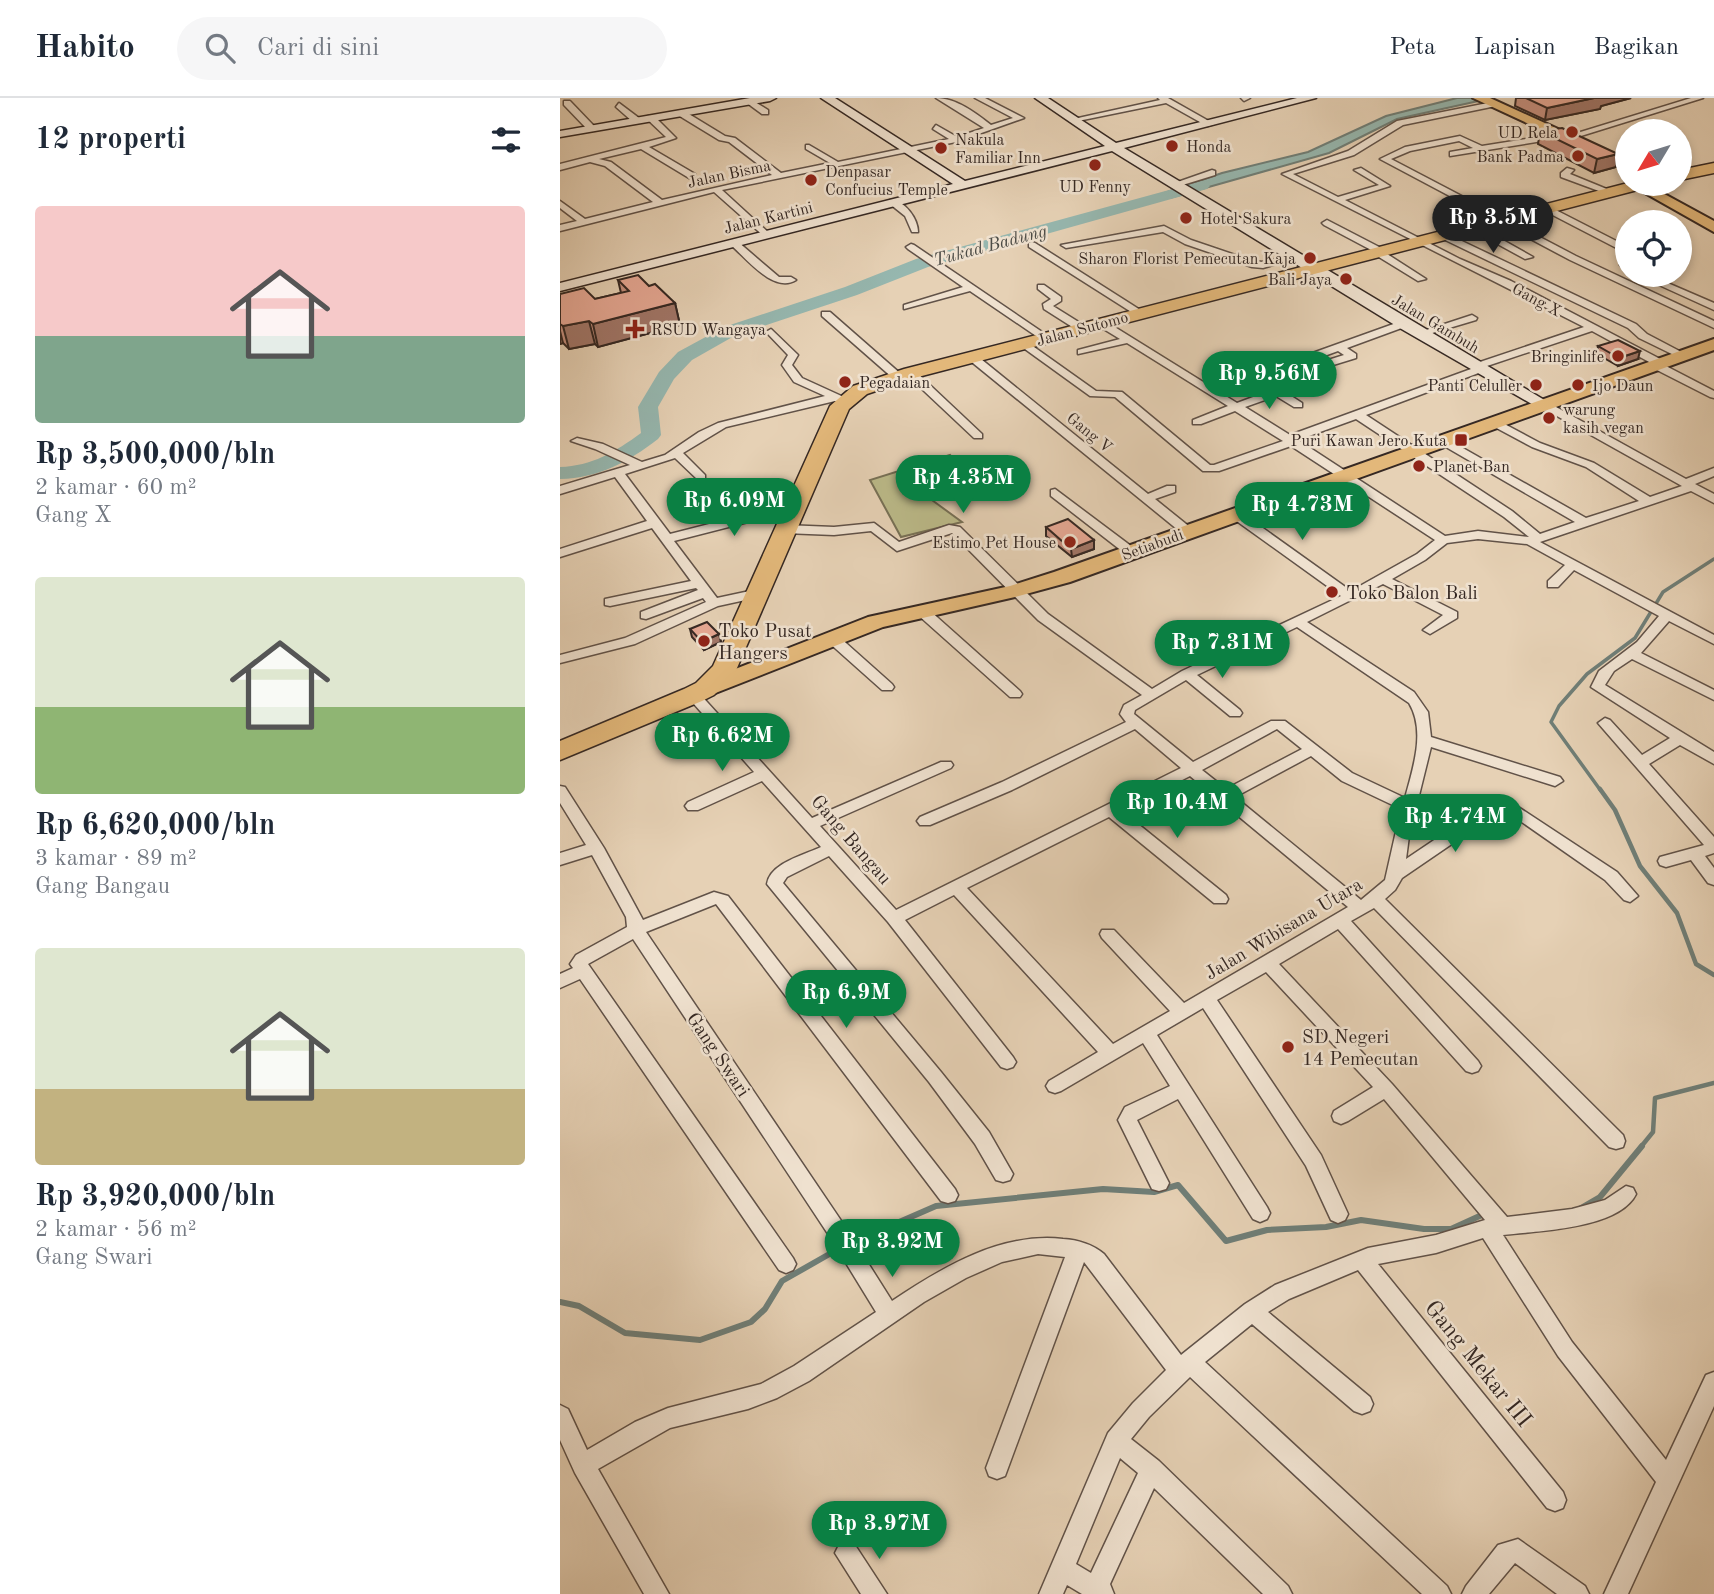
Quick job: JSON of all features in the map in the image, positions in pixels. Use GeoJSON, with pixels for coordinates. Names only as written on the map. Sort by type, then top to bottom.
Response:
{"type":"FeatureCollection","features":[{"type":"Feature","properties":{"kind":"highway"},"geometry":{"type":"LineString","coordinates":[[1692,173],[1714,168]]}},
{"type":"Feature","properties":{"kind":"highway","name":"Jalan Sutomo"},"geometry":{"type":"LineString","coordinates":[[840,399],[904,375],[1610,192],[1615,188]]}},
{"type":"Feature","properties":{"kind":"highway"},"geometry":{"type":"LineString","coordinates":[[560,751],[699,692],[725,669],[760,593],[784,529],[840,399]]}},
{"type":"Feature","properties":{"kind":"main road"},"geometry":{"type":"LineString","coordinates":[[1488,102],[1563,137],[1615,167]]}},
{"type":"Feature","properties":{"kind":"main road"},"geometry":{"type":"LineString","coordinates":[[1664,196],[1714,227]]}},
{"type":"Feature","properties":{"kind":"main road","name":"Setiabudi"},"geometry":{"type":"LineString","coordinates":[[699,692],[876,622],[1015,591],[1714,344]]}},
{"type":"Feature","properties":{"kind":"main road"},"geometry":{"type":"LineString","coordinates":[[733,656],[766,664]]}},
{"type":"Feature","properties":{"kind":"street"},"geometry":{"type":"LineString","coordinates":[[560,134],[685,110],[770,98]]}},
{"type":"Feature","properties":{"kind":"street"},"geometry":{"type":"LineString","coordinates":[[827,98],[906,150],[967,185]]}},
{"type":"Feature","properties":{"kind":"street"},"geometry":{"type":"LineString","coordinates":[[940,98],[976,117],[991,129]]}},
{"type":"Feature","properties":{"kind":"street","name":"Jalan Bisma"},"geometry":{"type":"LineString","coordinates":[[560,228],[716,189],[956,139],[1020,118],[979,98]]}},
{"type":"Feature","properties":{"kind":"street"},"geometry":{"type":"LineString","coordinates":[[1041,98],[1116,149],[1194,194],[1313,269]]}},
{"type":"Feature","properties":{"kind":"street","name":"Jalan Kartini"},"geometry":{"type":"LineString","coordinates":[[560,287],[1310,98]]}},
{"type":"Feature","properties":{"kind":"street"},"geometry":{"type":"LineString","coordinates":[[1453,154],[1563,137],[1699,98]]}},
{"type":"Feature","properties":{"kind":"street"},"geometry":{"type":"LineString","coordinates":[[1073,120],[1165,100],[1210,124]]}},
{"type":"Feature","properties":{"kind":"street"},"geometry":{"type":"LineString","coordinates":[[750,101],[765,112]]}},
{"type":"Feature","properties":{"kind":"street","name":"Gang X"},"geometry":{"type":"LineString","coordinates":[[1488,102],[1399,123],[1350,153],[1286,174],[1482,274],[1508,283],[1714,395]]}},
{"type":"Feature","properties":{"kind":"street"},"geometry":{"type":"LineString","coordinates":[[567,103],[591,128]]}},
{"type":"Feature","properties":{"kind":"street"},"geometry":{"type":"LineString","coordinates":[[619,105],[636,120]]}},
{"type":"Feature","properties":{"kind":"street"},"geometry":{"type":"LineString","coordinates":[[685,110],[722,138],[732,140],[779,176]]}},
{"type":"Feature","properties":{"kind":"street"},"geometry":{"type":"LineString","coordinates":[[560,167],[672,138],[651,118]]}},
{"type":"Feature","properties":{"kind":"street"},"geometry":{"type":"LineString","coordinates":[[936,127],[956,139]]}},
{"type":"Feature","properties":{"kind":"street"},"geometry":{"type":"LineString","coordinates":[[1480,149],[1460,138],[1408,149],[1384,160],[1714,325]]}},
{"type":"Feature","properties":{"kind":"street"},"geometry":{"type":"LineString","coordinates":[[642,146],[692,176]]}},
{"type":"Feature","properties":{"kind":"street"},"geometry":{"type":"LineString","coordinates":[[809,147],[835,163]]}},
{"type":"Feature","properties":{"kind":"street"},"geometry":{"type":"LineString","coordinates":[[592,160],[608,164],[659,202]]}},
{"type":"Feature","properties":{"kind":"street"},"geometry":{"type":"LineString","coordinates":[[1337,200],[1387,186],[1358,170]]}},
{"type":"Feature","properties":{"kind":"street"},"geometry":{"type":"LineString","coordinates":[[1570,170],[1564,175],[1610,192]]}},
{"type":"Feature","properties":{"kind":"street"},"geometry":{"type":"LineString","coordinates":[[1178,185],[1212,173]]}},
{"type":"Feature","properties":{"kind":"street"},"geometry":{"type":"LineString","coordinates":[[716,189],[766,235]]}},
{"type":"Feature","properties":{"kind":"street"},"geometry":{"type":"LineString","coordinates":[[894,202],[909,215],[915,230]]}},
{"type":"Feature","properties":{"kind":"street"},"geometry":{"type":"LineString","coordinates":[[560,204],[582,221]]}},
{"type":"Feature","properties":{"kind":"street"},"geometry":{"type":"LineString","coordinates":[[1546,208],[1615,244]]}},
{"type":"Feature","properties":{"kind":"street"},"geometry":{"type":"LineString","coordinates":[[1327,223],[1421,279]]}},
{"type":"Feature","properties":{"kind":"street"},"geometry":{"type":"LineString","coordinates":[[1473,227],[1528,257]]}},
{"type":"Feature","properties":{"kind":"street"},"geometry":{"type":"LineString","coordinates":[[1066,245],[1164,229],[1188,242],[1252,264],[1263,265],[1295,257]]}},
{"type":"Feature","properties":{"kind":"street"},"geometry":{"type":"LineString","coordinates":[[1442,235],[1632,326],[1643,336],[1682,355]]}},
{"type":"Feature","properties":{"kind":"street"},"geometry":{"type":"LineString","coordinates":[[734,243],[777,280],[791,280]]}},
{"type":"Feature","properties":{"kind":"street"},"geometry":{"type":"LineString","coordinates":[[1032,246],[1140,313]]}},
{"type":"Feature","properties":{"kind":"street"},"geometry":{"type":"LineString","coordinates":[[911,247],[1046,338]]}},
{"type":"Feature","properties":{"kind":"street","name":"Jalan Gambuh"},"geometry":{"type":"LineString","coordinates":[[1313,269],[1419,334],[1543,404]]}},
{"type":"Feature","properties":{"kind":"street"},"geometry":{"type":"LineString","coordinates":[[1041,287],[1058,299],[1048,304],[1048,307],[1128,340],[1346,475],[1443,540]]}},
{"type":"Feature","properties":{"kind":"street"},"geometry":{"type":"LineString","coordinates":[[1669,287],[1714,307]]}},
{"type":"Feature","properties":{"kind":"street"},"geometry":{"type":"LineString","coordinates":[[908,307],[969,288]]}},
{"type":"Feature","properties":{"kind":"street"},"geometry":{"type":"LineString","coordinates":[[826,314],[978,436]]}},
{"type":"Feature","properties":{"kind":"street"},"geometry":{"type":"LineString","coordinates":[[1419,334],[1472,318]]}},
{"type":"Feature","properties":{"kind":"street"},"geometry":{"type":"LineString","coordinates":[[1197,422],[1291,386],[1285,377],[1352,356],[1339,346],[1403,324]]}},
{"type":"Feature","properties":{"kind":"street"},"geometry":{"type":"LineString","coordinates":[[1023,344],[1094,394],[1118,394],[1207,469],[1215,469],[1478,368],[1592,328]]}},
{"type":"Feature","properties":{"kind":"street"},"geometry":{"type":"LineString","coordinates":[[771,332],[793,355],[788,365],[795,377],[840,399]]}},
{"type":"Feature","properties":{"kind":"street"},"geometry":{"type":"LineString","coordinates":[[1082,352],[1128,340]]}},
{"type":"Feature","properties":{"kind":"street","name":"Gang V"},"geometry":{"type":"LineString","coordinates":[[972,357],[1187,531]]}},
{"type":"Feature","properties":{"kind":"street"},"geometry":{"type":"LineString","coordinates":[[1276,391],[1298,405]]}},
{"type":"Feature","properties":{"kind":"street"},"geometry":{"type":"LineString","coordinates":[[560,490],[677,453],[703,434],[722,425],[840,399]]}},
{"type":"Feature","properties":{"kind":"street"},"geometry":{"type":"LineString","coordinates":[[1543,404],[1714,499]]}},
{"type":"Feature","properties":{"kind":"street"},"geometry":{"type":"LineString","coordinates":[[1358,415],[1508,514],[1534,539],[1714,640]]}},
{"type":"Feature","properties":{"kind":"street"},"geometry":{"type":"LineString","coordinates":[[1493,422],[1536,445],[1590,465],[1649,502]]}},
{"type":"Feature","properties":{"kind":"street"},"geometry":{"type":"LineString","coordinates":[[577,441],[599,446],[639,464]]}},
{"type":"Feature","properties":{"kind":"street"},"geometry":{"type":"LineString","coordinates":[[1443,441],[1586,523]]}},
{"type":"Feature","properties":{"kind":"street"},"geometry":{"type":"LineString","coordinates":[[677,453],[701,477]]}},
{"type":"Feature","properties":{"kind":"street"},"geometry":{"type":"LineString","coordinates":[[1616,1141],[1366,903],[1223,797],[1127,714],[1129,708],[1187,674],[1350,597],[1443,540],[1478,535],[1534,539],[1649,502],[1714,472]]}},
{"type":"Feature","properties":{"kind":"street"},"geometry":{"type":"LineString","coordinates":[[618,473],[706,593]]}},
{"type":"Feature","properties":{"kind":"street"},"geometry":{"type":"LineString","coordinates":[[1145,499],[1171,489]]}},
{"type":"Feature","properties":{"kind":"street"},"geometry":{"type":"LineString","coordinates":[[1055,493],[1131,552]]}},
{"type":"Feature","properties":{"kind":"street"},"geometry":{"type":"LineString","coordinates":[[666,539],[795,506]]}},
{"type":"Feature","properties":{"kind":"street"},"geometry":{"type":"LineString","coordinates":[[1235,514],[1350,597]]}},
{"type":"Feature","properties":{"kind":"street"},"geometry":{"type":"LineString","coordinates":[[560,553],[654,523]]}},
{"type":"Feature","properties":{"kind":"street"},"geometry":{"type":"LineString","coordinates":[[784,529],[834,531],[874,527],[897,547],[949,529],[956,530],[1015,591],[1054,625],[1152,695]]}},
{"type":"Feature","properties":{"kind":"street"},"geometry":{"type":"LineString","coordinates":[[1553,584],[1574,563]]}},
{"type":"Feature","properties":{"kind":"street"},"geometry":{"type":"LineString","coordinates":[[1383,579],[1451,614],[1452,617],[1430,630]]}},
{"type":"Feature","properties":{"kind":"street"},"geometry":{"type":"LineString","coordinates":[[646,615],[706,593]]}},
{"type":"Feature","properties":{"kind":"street"},"geometry":{"type":"LineString","coordinates":[[560,659],[631,641],[706,593]]}},
{"type":"Feature","properties":{"kind":"street"},"geometry":{"type":"LineString","coordinates":[[610,602],[706,593],[760,593]]}},
{"type":"Feature","properties":{"kind":"street"},"geometry":{"type":"LineString","coordinates":[[923,612],[1015,694]]}},
{"type":"Feature","properties":{"kind":"street"},"geometry":{"type":"LineString","coordinates":[[1664,612],[1647,640],[1607,671],[1598,687],[1714,758]]}},
{"type":"Feature","properties":{"kind":"street","name":"Jalan Wibisana Utara"},"geometry":{"type":"LineString","coordinates":[[1055,1087],[1340,920],[1387,888],[1394,875],[1421,773],[1423,729],[1415,700],[1298,622]]}},
{"type":"Feature","properties":{"kind":"street"},"geometry":{"type":"LineString","coordinates":[[832,638],[887,687]]}},
{"type":"Feature","properties":{"kind":"street"},"geometry":{"type":"LineString","coordinates":[[1632,654],[1714,696]]}},
{"type":"Feature","properties":{"kind":"street"},"geometry":{"type":"LineString","coordinates":[[1187,674],[1235,713]]}},
{"type":"Feature","properties":{"kind":"street","name":"Gang Bangau"},"geometry":{"type":"LineString","coordinates":[[699,692],[765,773],[894,918],[1007,1062]]}},
{"type":"Feature","properties":{"kind":"street"},"geometry":{"type":"LineString","coordinates":[[925,821],[1007,786],[1136,723]]}},
{"type":"Feature","properties":{"kind":"street"},"geometry":{"type":"LineString","coordinates":[[1605,723],[1714,847],[1666,861]]}},
{"type":"Feature","properties":{"kind":"street"},"geometry":{"type":"LineString","coordinates":[[894,918],[1276,724],[1280,724],[1347,776],[1410,807]]}},
{"type":"Feature","properties":{"kind":"street"},"geometry":{"type":"LineString","coordinates":[[1423,738],[1555,781]]}},
{"type":"Feature","properties":{"kind":"street"},"geometry":{"type":"LineString","coordinates":[[1640,763],[1680,738]]}},
{"type":"Feature","properties":{"kind":"street"},"geometry":{"type":"LineString","coordinates":[[1223,797],[1312,749]]}},
{"type":"Feature","properties":{"kind":"street"},"geometry":{"type":"LineString","coordinates":[[812,824],[946,765]]}},
{"type":"Feature","properties":{"kind":"street"},"geometry":{"type":"LineString","coordinates":[[693,806],[765,773]]}},
{"type":"Feature","properties":{"kind":"street","name":"Gang Swari"},"geometry":{"type":"LineString","coordinates":[[560,791],[596,848],[634,917],[636,930],[837,1231],[888,1313]]}},
{"type":"Feature","properties":{"kind":"street"},"geometry":{"type":"LineString","coordinates":[[1394,875],[1497,805],[1506,804],[1611,876],[1630,896]]}},
{"type":"Feature","properties":{"kind":"street"},"geometry":{"type":"LineString","coordinates":[[1111,810],[1220,899]]}},
{"type":"Feature","properties":{"kind":"street"},"geometry":{"type":"LineString","coordinates":[[560,859],[596,848]]}},
{"type":"Feature","properties":{"kind":"street"},"geometry":{"type":"LineString","coordinates":[[832,848],[781,873],[775,884],[935,1077],[982,1138],[1003,1174]]}},
{"type":"Feature","properties":{"kind":"street"},"geometry":{"type":"LineString","coordinates":[[1693,853],[1714,879]]}},
{"type":"Feature","properties":{"kind":"street"},"geometry":{"type":"LineString","coordinates":[[957,888],[1111,1054]]}},
{"type":"Feature","properties":{"kind":"street"},"geometry":{"type":"LineString","coordinates":[[786,1264],[579,964],[582,959],[636,930],[713,898],[722,900],[948,1195]]}},
{"type":"Feature","properties":{"kind":"street"},"geometry":{"type":"LineString","coordinates":[[1340,920],[1472,1066]]}},
{"type":"Feature","properties":{"kind":"street"},"geometry":{"type":"LineString","coordinates":[[1108,934],[1182,1012]]}},
{"type":"Feature","properties":{"kind":"street"},"geometry":{"type":"LineString","coordinates":[[1268,963],[1386,1089],[1492,1219],[1565,1349],[1668,1481]]}},
{"type":"Feature","properties":{"kind":"street"},"geometry":{"type":"LineString","coordinates":[[560,981],[584,970]]}},
{"type":"Feature","properties":{"kind":"street"},"geometry":{"type":"LineString","coordinates":[[1206,998],[1314,1161],[1338,1214]]}},
{"type":"Feature","properties":{"kind":"street"},"geometry":{"type":"LineString","coordinates":[[1146,1033],[1260,1213]]}},
{"type":"Feature","properties":{"kind":"street"},"geometry":{"type":"LineString","coordinates":[[1159,1183],[1127,1120],[1132,1112],[1183,1088]]}},
{"type":"Feature","properties":{"kind":"street"},"geometry":{"type":"LineString","coordinates":[[1341,1116],[1386,1089]]}},
{"type":"Feature","properties":{"kind":"street"},"geometry":{"type":"LineString","coordinates":[[1051,1594],[1116,1441],[1141,1410],[1185,1367],[1252,1311],[1282,1292],[1362,1259],[1436,1244],[1492,1219],[1572,1218],[1607,1209],[1626,1194]]}},
{"type":"Feature","properties":{"kind":"street"},"geometry":{"type":"LineString","coordinates":[[583,1465],[650,1424],[769,1391],[792,1380],[888,1313],[980,1261],[1037,1247],[1068,1247],[1092,1255],[1185,1367],[1439,1594]]}},
{"type":"Feature","properties":{"kind":"street"},"geometry":{"type":"LineString","coordinates":[[997,1468],[1078,1250]]}},
{"type":"Feature","properties":{"kind":"street","name":"Gang Mekar III"},"geometry":{"type":"LineString","coordinates":[[1362,1259],[1555,1500]]}},
{"type":"Feature","properties":{"kind":"street"},"geometry":{"type":"LineString","coordinates":[[1252,1311],[1362,1404]]}},
{"type":"Feature","properties":{"kind":"street"},"geometry":{"type":"LineString","coordinates":[[1616,1594],[1668,1481],[1708,1414],[1714,1382]]}},
{"type":"Feature","properties":{"kind":"street"},"geometry":{"type":"LineString","coordinates":[[560,1416],[583,1465],[657,1594]]}},
{"type":"Feature","properties":{"kind":"street"},"geometry":{"type":"LineString","coordinates":[[1116,1441],[1151,1469],[1280,1594]]}},
{"type":"Feature","properties":{"kind":"street"},"geometry":{"type":"LineString","coordinates":[[1062,1569],[1101,1591],[1151,1469]]}},
{"type":"Feature","properties":{"kind":"street"},"geometry":{"type":"LineString","coordinates":[[1474,1594],[1506,1553],[1518,1551],[1577,1594]]}},
{"type":"Feature","properties":{"kind":"street"},"geometry":{"type":"LineString","coordinates":[[847,1553],[875,1594]]}},
{"type":"Feature","properties":{"kind":"shaded area"},"geometry":{"type":"Polygon","coordinates":[[[950,455],[972,481],[925,495],[962,522],[901,537],[870,480],[950,455]]]}},
{"type":"Feature","properties":{"kind":"water"},"geometry":{"type":"Polygon","coordinates":[[[1457,98],[1492,98],[1397,119],[1329,153],[1170,198],[1164,193],[1222,173],[1308,152],[1386,116],[1457,98]]]}},
{"type":"Feature","properties":{"kind":"building"},"geometry":{"type":"Polygon","coordinates":[[[1526,98],[1594,98],[1547,108],[1526,98]]]}},
{"type":"Feature","properties":{"kind":"building"},"geometry":{"type":"Polygon","coordinates":[[[1562,128],[1615,155],[1597,159],[1540,131],[1562,128]]]}},
{"type":"Feature","properties":{"kind":"building"},"geometry":{"type":"Polygon","coordinates":[[[638,275],[649,286],[655,284],[675,303],[593,324],[589,321],[563,326],[560,324],[560,294],[584,288],[595,299],[629,291],[618,280],[638,275]]]}},
{"type":"Feature","properties":{"kind":"building"},"geometry":{"type":"Polygon","coordinates":[[[1618,340],[1640,351],[1619,358],[1598,346],[1618,340]]]}},
{"type":"Feature","properties":{"kind":"building"},"geometry":{"type":"Polygon","coordinates":[[[1068,519],[1094,540],[1071,549],[1046,527],[1068,519]]]}},
{"type":"Feature","properties":{"kind":"building"},"geometry":{"type":"Polygon","coordinates":[[[707,622],[719,634],[702,642],[690,629],[707,622]]]}},
{"type":"Feature","properties":{"kind":"waterway","name":"Tukad Badung"},"geometry":{"type":"LineString","coordinates":[[560,473],[586,471],[608,463],[651,435],[648,407],[666,376],[685,356],[730,331],[851,291],[922,263],[1202,186]]}},
{"type":"Feature","properties":{"kind":"waterway"},"geometry":{"type":"LineString","coordinates":[[1601,791],[1551,722],[1559,706],[1587,674],[1635,638],[1663,592],[1714,559]]}},
{"type":"Feature","properties":{"kind":"waterway"},"geometry":{"type":"LineString","coordinates":[[1600,789],[1615,810],[1640,866],[1677,913],[1696,964],[1714,975]]}},
{"type":"Feature","properties":{"kind":"waterway"},"geometry":{"type":"LineString","coordinates":[[1640,1148],[1653,1132],[1655,1098],[1714,1083]]}},
{"type":"Feature","properties":{"kind":"waterway"},"geometry":{"type":"LineString","coordinates":[[1581,1208],[1600,1197],[1642,1146]]}},
{"type":"Feature","properties":{"kind":"waterway"},"geometry":{"type":"LineString","coordinates":[[851,1243],[936,1206],[1103,1189],[1154,1192],[1178,1185],[1226,1241],[1267,1230],[1326,1227],[1361,1220],[1424,1229],[1451,1229],[1484,1214]]}},
{"type":"Feature","properties":{"kind":"waterway"},"geometry":{"type":"LineString","coordinates":[[560,1302],[579,1306],[625,1333],[700,1340],[751,1322],[765,1309],[782,1281],[840,1248]]}},
{"type":"Feature","properties":{"kind":"place","name":"UD Rela"},"geometry":{"type":"Point","coordinates":[1572,132]}},
{"type":"Feature","properties":{"kind":"place","name":"Honda"},"geometry":{"type":"Point","coordinates":[1172,146]}},
{"type":"Feature","properties":{"kind":"place","name":"Nakula Familiar Inn"},"geometry":{"type":"Point","coordinates":[941,148]}},
{"type":"Feature","properties":{"kind":"place","name":"Bank Padma"},"geometry":{"type":"Point","coordinates":[1578,156]}},
{"type":"Feature","properties":{"kind":"place","name":"UD Fenny"},"geometry":{"type":"Point","coordinates":[1095,165]}},
{"type":"Feature","properties":{"kind":"place","name":"Denpasar Confucius Temple"},"geometry":{"type":"Point","coordinates":[811,180]}},
{"type":"Feature","properties":{"kind":"place","name":"Hotel Sakura"},"geometry":{"type":"Point","coordinates":[1186,218]}},
{"type":"Feature","properties":{"kind":"place","name":"Sharon Florist Pemecutan Kaja"},"geometry":{"type":"Point","coordinates":[1310,258]}},
{"type":"Feature","properties":{"kind":"place","name":"Bali Jaya"},"geometry":{"type":"Point","coordinates":[1346,279]}},
{"type":"Feature","properties":{"kind":"place","name":"RSUD Wangaya"},"geometry":{"type":"Point","coordinates":[635,329]}},
{"type":"Feature","properties":{"kind":"place","name":"Bringinlife"},"geometry":{"type":"Point","coordinates":[1618,356]}},
{"type":"Feature","properties":{"kind":"place","name":"Pegadaian"},"geometry":{"type":"Point","coordinates":[845,382]}},
{"type":"Feature","properties":{"kind":"place","name":"Panti Celuller"},"geometry":{"type":"Point","coordinates":[1536,385]}},
{"type":"Feature","properties":{"kind":"place","name":"Ijo Daun"},"geometry":{"type":"Point","coordinates":[1578,385]}},
{"type":"Feature","properties":{"kind":"place","name":"warung kasih vegan"},"geometry":{"type":"Point","coordinates":[1549,418]}},
{"type":"Feature","properties":{"kind":"place","name":"Puri Kawan Jero Kuta"},"geometry":{"type":"Point","coordinates":[1461,440]}},
{"type":"Feature","properties":{"kind":"place","name":"Planet Ban"},"geometry":{"type":"Point","coordinates":[1419,466]}},
{"type":"Feature","properties":{"kind":"place","name":"Estimo Pet House"},"geometry":{"type":"Point","coordinates":[1070,542]}},
{"type":"Feature","properties":{"kind":"place","name":"Toko Balon Bali"},"geometry":{"type":"Point","coordinates":[1332,592]}},
{"type":"Feature","properties":{"kind":"place","name":"Toko Pusat Hangers"},"geometry":{"type":"Point","coordinates":[704,641]}},
{"type":"Feature","properties":{"kind":"place","name":"SD Negeri 14 Pemecutan"},"geometry":{"type":"Point","coordinates":[1288,1047]}}]}
